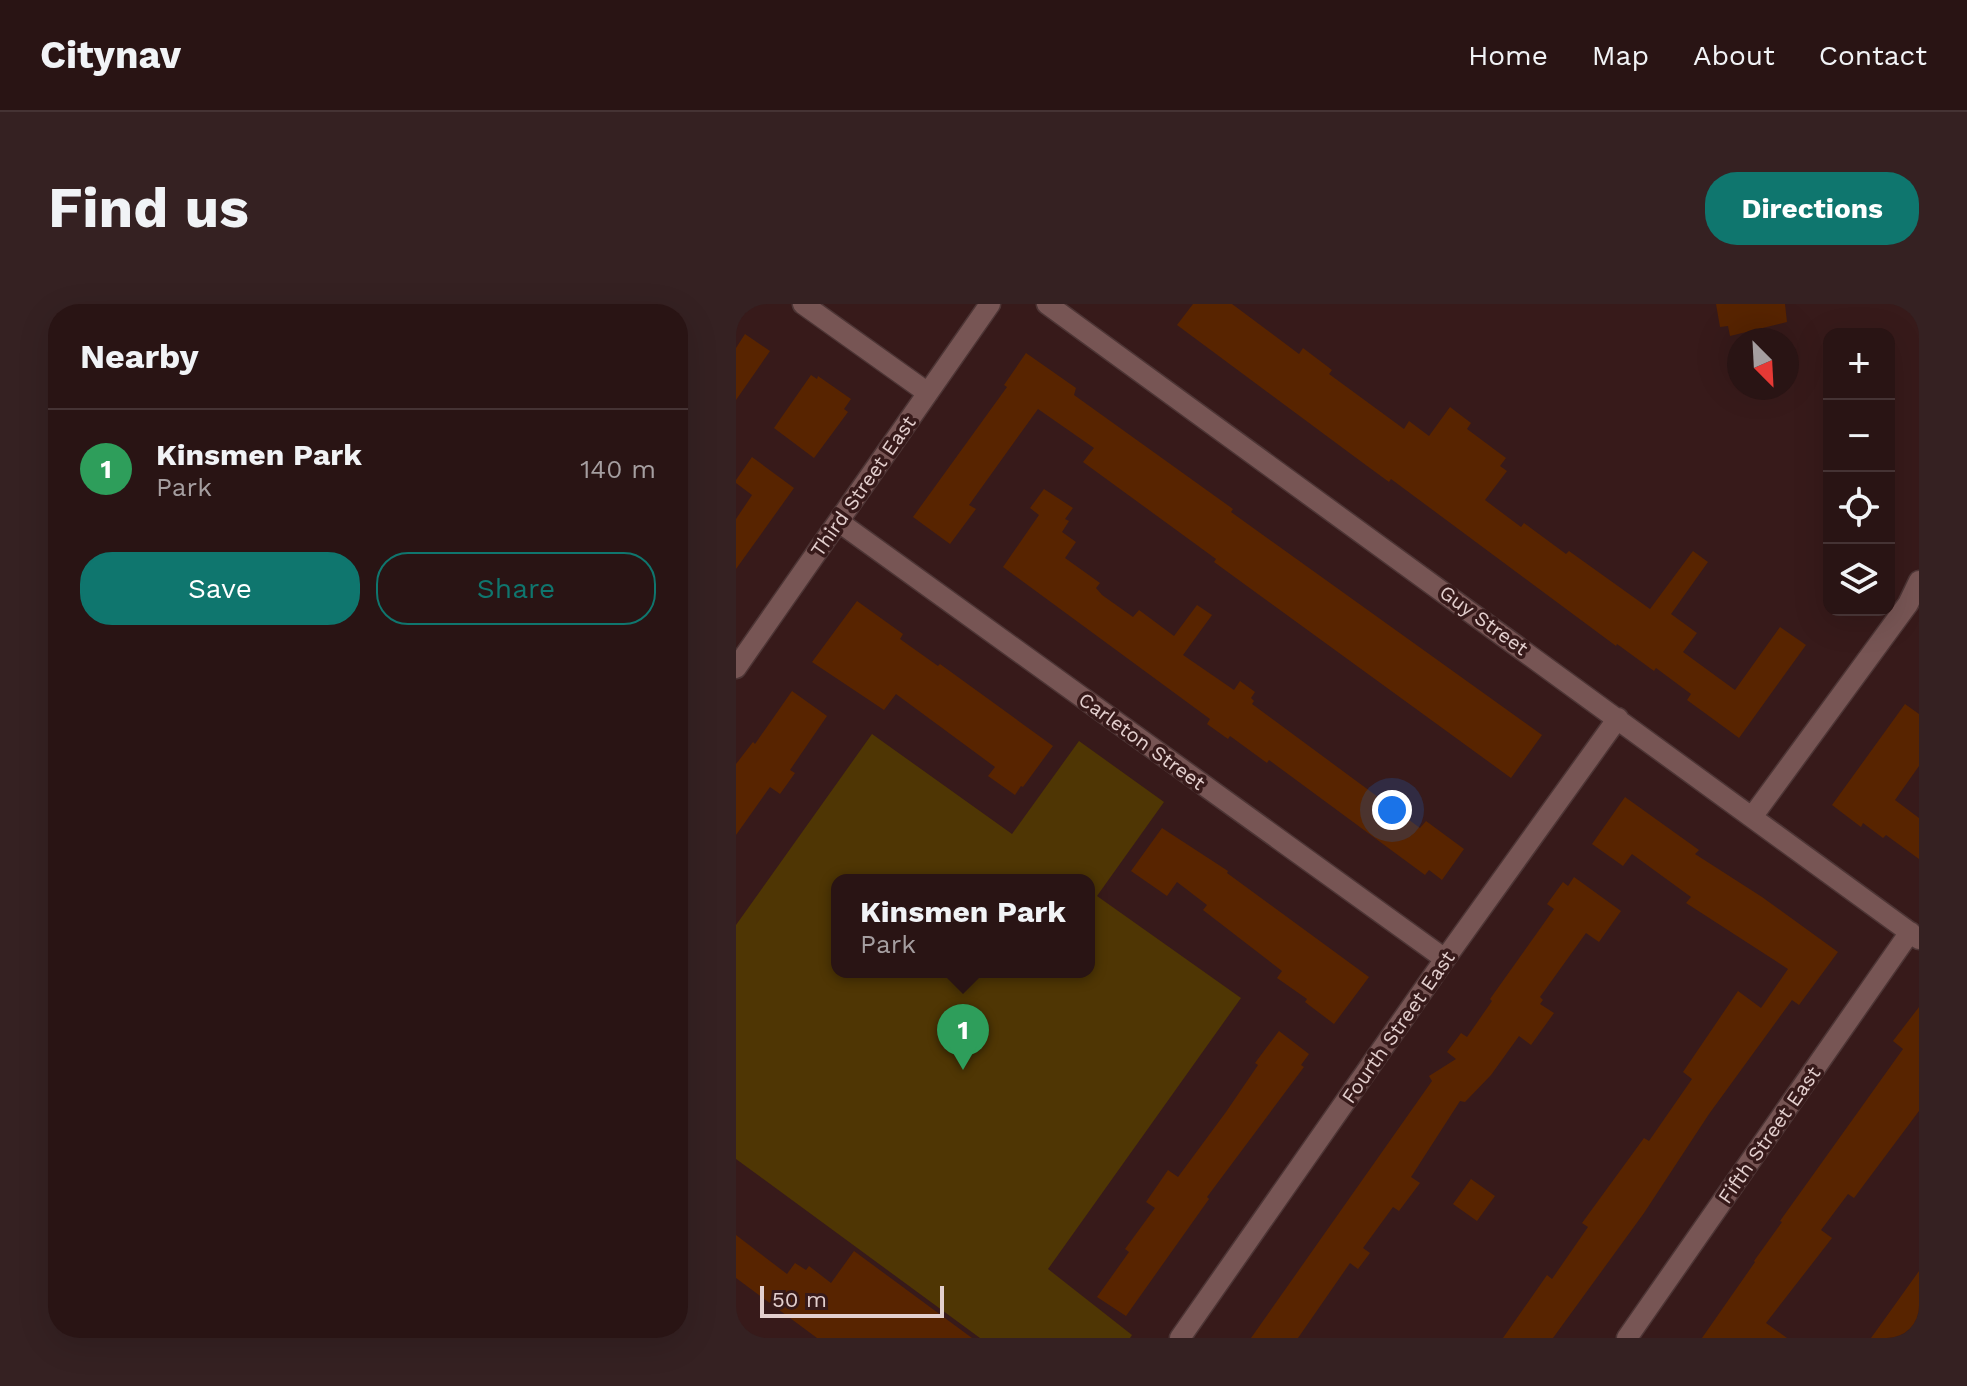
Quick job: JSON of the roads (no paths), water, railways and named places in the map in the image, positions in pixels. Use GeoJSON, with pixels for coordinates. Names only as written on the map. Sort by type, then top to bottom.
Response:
{"type":"FeatureCollection","features":[{"type":"Feature","properties":{"kind":"street"},"geometry":{"type":"LineString","coordinates":[[803,304],[928,393]]}},
{"type":"Feature","properties":{"kind":"street","name":"Third Street East"},"geometry":{"type":"LineString","coordinates":[[736,667],[990,304]]}},
{"type":"Feature","properties":{"kind":"street","name":"Guy Street"},"geometry":{"type":"LineString","coordinates":[[1047,304],[1914,935]]}},
{"type":"Feature","properties":{"kind":"street","name":"Carleton Street"},"geometry":{"type":"LineString","coordinates":[[839,522],[1445,959]]}},
{"type":"Feature","properties":{"kind":"street"},"geometry":{"type":"LineString","coordinates":[[1752,817],[1908,604],[1919,581]]}},
{"type":"Feature","properties":{"kind":"street","name":"Fourth Street East"},"geometry":{"type":"LineString","coordinates":[[1180,1338],[1618,718]]}},
{"type":"Feature","properties":{"kind":"street","name":"Fifth Street East"},"geometry":{"type":"LineString","coordinates":[[1627,1338],[1914,935]]}},
{"type":"Feature","properties":{"kind":"place","name":"Kinsmen Park"},"geometry":{"type":"Point","coordinates":[963,1070]}}]}
